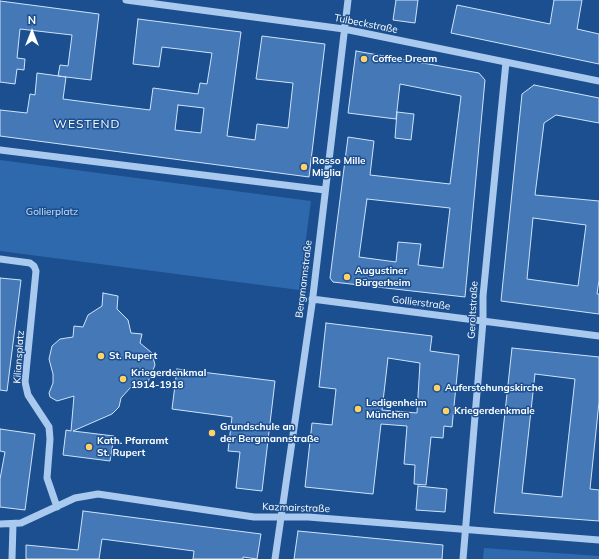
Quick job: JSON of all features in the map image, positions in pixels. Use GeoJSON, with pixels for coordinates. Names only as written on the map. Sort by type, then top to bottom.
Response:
{"type":"FeatureCollection","features":[{"type":"Feature","properties":{"kind":"street","name":"Tulbeckstraße"},"geometry":{"type":"LineString","coordinates":[[126,0],[344,29],[599,81]]}},
{"type":"Feature","properties":{"kind":"street","name":"Bergmannstraße"},"geometry":{"type":"LineString","coordinates":[[275,559],[312,298],[348,0]]}},
{"type":"Feature","properties":{"kind":"street","name":"Geroltstraße"},"geometry":{"type":"LineString","coordinates":[[463,559],[483,321],[483,296],[506,62]]}},
{"type":"Feature","properties":{"kind":"street"},"geometry":{"type":"LineString","coordinates":[[0,150],[325,190]]}},
{"type":"Feature","properties":{"kind":"street","name":"Kiliansplatz"},"geometry":{"type":"LineString","coordinates":[[0,259],[30,263],[36,272],[26,382],[28,395],[49,427],[50,439],[47,482],[57,507]]}},
{"type":"Feature","properties":{"kind":"street","name":"Gollierstraße"},"geometry":{"type":"LineString","coordinates":[[312,298],[599,336]]}},
{"type":"Feature","properties":{"kind":"street","name":"Kazmairstraße"},"geometry":{"type":"LineString","coordinates":[[0,524],[13,524],[27,521],[75,498],[98,494],[254,517],[308,517],[599,540]]}},
{"type":"Feature","properties":{"kind":"street"},"geometry":{"type":"LineString","coordinates":[[12,559],[13,524]]}},
{"type":"Feature","properties":{"kind":"green space","name":"Gollierplatz"},"geometry":{"type":"Polygon","coordinates":[[[0,160],[311,201],[299,290],[0,251],[0,160]]]}},
{"type":"Feature","properties":{"kind":"green space"},"geometry":{"type":"Polygon","coordinates":[[[484,548],[599,556],[599,559],[483,559],[484,548]]]}},
{"type":"Feature","properties":{"kind":"building"},"geometry":{"type":"Polygon","coordinates":[[[396,0],[418,0],[415,23],[393,20],[396,0]]]}},
{"type":"Feature","properties":{"kind":"building"},"geometry":{"type":"Polygon","coordinates":[[[554,0],[582,0],[577,29],[599,34],[599,64],[451,33],[457,5],[550,24],[554,0]]]}},
{"type":"Feature","properties":{"kind":"building"},"geometry":{"type":"Polygon","coordinates":[[[0,1],[99,14],[91,80],[58,76],[60,65],[68,66],[72,35],[20,29],[17,58],[25,59],[24,70],[17,69],[15,84],[0,82],[0,1]]]}},
{"type":"Feature","properties":{"kind":"building"},"geometry":{"type":"Polygon","coordinates":[[[138,19],[241,32],[227,136],[255,140],[257,124],[288,128],[293,83],[256,79],[262,36],[325,44],[309,177],[0,136],[0,110],[27,113],[30,94],[35,95],[37,73],[66,77],[63,99],[150,110],[153,88],[198,94],[200,83],[207,84],[212,53],[162,47],[159,67],[133,64],[138,19]],[[178,105],[175,130],[201,133],[204,108],[178,105]]]}},
{"type":"Feature","properties":{"kind":"building"},"geometry":{"type":"Polygon","coordinates":[[[356,51],[479,73],[485,80],[465,297],[333,282],[330,278],[348,137],[374,141],[370,175],[450,184],[461,96],[400,84],[396,119],[348,113],[356,51]],[[367,199],[359,257],[396,262],[398,242],[421,244],[418,265],[443,268],[450,208],[367,199]]]}},
{"type":"Feature","properties":{"kind":"building"},"geometry":{"type":"Polygon","coordinates":[[[534,85],[599,98],[599,123],[556,115],[544,123],[535,195],[599,201],[599,280],[597,294],[599,294],[599,314],[501,301],[522,94],[534,85]],[[533,218],[527,279],[578,286],[586,225],[533,218]]]}},
{"type":"Feature","properties":{"kind":"building"},"geometry":{"type":"Polygon","coordinates":[[[397,112],[414,114],[411,140],[395,138],[397,112]]]}},
{"type":"Feature","properties":{"kind":"building"},"geometry":{"type":"Polygon","coordinates":[[[0,278],[21,280],[7,391],[0,390],[0,278]]]}},
{"type":"Feature","properties":{"kind":"building","name":"St. Rupert"},"geometry":{"type":"Polygon","coordinates":[[[103,293],[118,296],[117,309],[128,320],[131,333],[142,334],[140,343],[152,353],[155,365],[148,382],[138,387],[131,387],[121,398],[119,407],[112,414],[73,431],[114,436],[110,461],[63,455],[66,430],[71,431],[74,396],[57,401],[50,397],[49,393],[53,383],[53,374],[49,359],[52,346],[60,339],[73,337],[74,326],[83,327],[88,315],[102,306],[103,293]]]}},
{"type":"Feature","properties":{"kind":"building"},"geometry":{"type":"Polygon","coordinates":[[[326,323],[432,336],[430,351],[459,355],[452,427],[444,426],[443,438],[431,437],[426,485],[414,484],[415,465],[404,464],[407,426],[381,424],[373,494],[305,487],[312,423],[332,425],[336,389],[319,387],[326,323]],[[388,358],[382,410],[417,413],[420,363],[388,358]]]}},
{"type":"Feature","properties":{"kind":"building"},"geometry":{"type":"Polygon","coordinates":[[[512,348],[599,357],[599,402],[590,489],[599,490],[599,521],[494,513],[512,348]],[[535,374],[522,493],[562,497],[575,379],[535,374]]]}},
{"type":"Feature","properties":{"kind":"building"},"geometry":{"type":"Polygon","coordinates":[[[177,369],[275,381],[262,491],[236,488],[240,452],[228,451],[232,417],[172,409],[177,369]]]}},
{"type":"Feature","properties":{"kind":"building"},"geometry":{"type":"Polygon","coordinates":[[[0,429],[35,434],[25,510],[0,507],[0,479],[5,452],[0,451],[0,429]]]}},
{"type":"Feature","properties":{"kind":"building"},"geometry":{"type":"Polygon","coordinates":[[[418,486],[447,489],[445,512],[416,510],[418,486]]]}},
{"type":"Feature","properties":{"kind":"building"},"geometry":{"type":"Polygon","coordinates":[[[83,511],[261,534],[257,559],[243,557],[243,559],[193,559],[194,551],[102,539],[99,559],[26,559],[26,545],[78,550],[83,511]]]}},
{"type":"Feature","properties":{"kind":"building"},"geometry":{"type":"Polygon","coordinates":[[[298,531],[443,545],[442,559],[294,559],[298,531]]]}},
{"type":"Feature","properties":{"kind":"place","name":"Coffee Dream"},"geometry":{"type":"Point","coordinates":[364,59]}},
{"type":"Feature","properties":{"kind":"place","name":"Rosso Mille Miglia"},"geometry":{"type":"Point","coordinates":[304,167]}},
{"type":"Feature","properties":{"kind":"place","name":"Augustiner Bürgerheim"},"geometry":{"type":"Point","coordinates":[347,277]}},
{"type":"Feature","properties":{"kind":"place","name":"St. Rupert"},"geometry":{"type":"Point","coordinates":[101,356]}},
{"type":"Feature","properties":{"kind":"place","name":"Kriegerdenkmal 1914-1918"},"geometry":{"type":"Point","coordinates":[123,379]}},
{"type":"Feature","properties":{"kind":"place","name":"Auferstehungskirche"},"geometry":{"type":"Point","coordinates":[437,388]}},
{"type":"Feature","properties":{"kind":"place","name":"Ledigenheim München"},"geometry":{"type":"Point","coordinates":[358,409]}},
{"type":"Feature","properties":{"kind":"place","name":"Kriegerdenkmale"},"geometry":{"type":"Point","coordinates":[446,411]}},
{"type":"Feature","properties":{"kind":"place","name":"Grundschule an der Bergmannstraße"},"geometry":{"type":"Point","coordinates":[212,433]}},
{"type":"Feature","properties":{"kind":"place","name":"Kath. Pfarramt St. Rupert"},"geometry":{"type":"Point","coordinates":[89,447]}},
{"type":"Feature","properties":{"kind":"district","name":"WESTEND"},"geometry":{"type":"Point","coordinates":[87,124]}}]}
